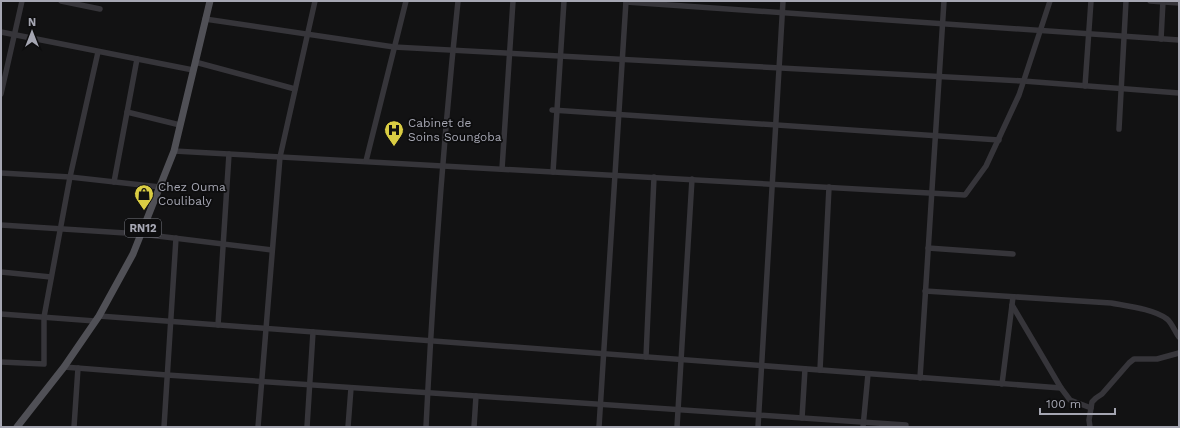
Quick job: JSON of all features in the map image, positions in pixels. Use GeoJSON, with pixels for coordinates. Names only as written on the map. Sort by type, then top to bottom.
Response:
{"type":"FeatureCollection","features":[{"type":"Feature","properties":{"kind":"main road","name":"RN12"},"geometry":{"type":"LineString","coordinates":[[17,427],[64,367],[97,318],[133,254],[174,151],[210,1]]}},
{"type":"Feature","properties":{"kind":"street"},"geometry":{"type":"LineString","coordinates":[[1,94],[22,1]]}},
{"type":"Feature","properties":{"kind":"street"},"geometry":{"type":"LineString","coordinates":[[61,1],[100,9]]}},
{"type":"Feature","properties":{"kind":"street"},"geometry":{"type":"LineString","coordinates":[[258,427],[280,156],[315,1]]}},
{"type":"Feature","properties":{"kind":"street"},"geometry":{"type":"LineString","coordinates":[[366,161],[406,1]]}},
{"type":"Feature","properties":{"kind":"street"},"geometry":{"type":"LineString","coordinates":[[426,427],[430,341],[443,166],[458,1]]}},
{"type":"Feature","properties":{"kind":"street"},"geometry":{"type":"LineString","coordinates":[[502,169],[513,1]]}},
{"type":"Feature","properties":{"kind":"street"},"geometry":{"type":"LineString","coordinates":[[553,172],[554,110],[564,1]]}},
{"type":"Feature","properties":{"kind":"street"},"geometry":{"type":"LineString","coordinates":[[599,427],[626,1],[1179,40]]}},
{"type":"Feature","properties":{"kind":"street"},"geometry":{"type":"LineString","coordinates":[[758,427],[783,1]]}},
{"type":"Feature","properties":{"kind":"street"},"geometry":{"type":"LineString","coordinates":[[920,378],[944,1]]}},
{"type":"Feature","properties":{"kind":"street"},"geometry":{"type":"LineString","coordinates":[[174,151],[966,195],[986,166],[1019,95],[1050,1]]}},
{"type":"Feature","properties":{"kind":"street"},"geometry":{"type":"LineString","coordinates":[[1085,86],[1091,1]]}},
{"type":"Feature","properties":{"kind":"street"},"geometry":{"type":"LineString","coordinates":[[1119,129],[1126,1]]}},
{"type":"Feature","properties":{"kind":"street"},"geometry":{"type":"LineString","coordinates":[[1150,1],[1179,3]]}},
{"type":"Feature","properties":{"kind":"street"},"geometry":{"type":"LineString","coordinates":[[1161,39],[1163,1]]}},
{"type":"Feature","properties":{"kind":"street"},"geometry":{"type":"LineString","coordinates":[[205,19],[394,47],[1023,81],[1179,93]]}},
{"type":"Feature","properties":{"kind":"street"},"geometry":{"type":"LineString","coordinates":[[1,32],[193,70]]}},
{"type":"Feature","properties":{"kind":"street"},"geometry":{"type":"LineString","coordinates":[[1,362],[44,364],[44,317],[70,177],[98,52]]}},
{"type":"Feature","properties":{"kind":"street"},"geometry":{"type":"LineString","coordinates":[[114,182],[137,59]]}},
{"type":"Feature","properties":{"kind":"street"},"geometry":{"type":"LineString","coordinates":[[195,62],[295,89]]}},
{"type":"Feature","properties":{"kind":"street"},"geometry":{"type":"LineString","coordinates":[[554,110],[999,140]]}},
{"type":"Feature","properties":{"kind":"street"},"geometry":{"type":"LineString","coordinates":[[127,112],[180,125]]}},
{"type":"Feature","properties":{"kind":"street"},"geometry":{"type":"LineString","coordinates":[[218,325],[229,154]]}},
{"type":"Feature","properties":{"kind":"street"},"geometry":{"type":"LineString","coordinates":[[1,173],[70,177],[160,187]]}},
{"type":"Feature","properties":{"kind":"street"},"geometry":{"type":"LineString","coordinates":[[646,357],[654,177]]}},
{"type":"Feature","properties":{"kind":"street"},"geometry":{"type":"LineString","coordinates":[[677,427],[692,179]]}},
{"type":"Feature","properties":{"kind":"street"},"geometry":{"type":"LineString","coordinates":[[820,370],[829,187]]}},
{"type":"Feature","properties":{"kind":"street"},"geometry":{"type":"LineString","coordinates":[[1,225],[141,234],[272,250]]}},
{"type":"Feature","properties":{"kind":"street"},"geometry":{"type":"LineString","coordinates":[[164,427],[176,238]]}},
{"type":"Feature","properties":{"kind":"street"},"geometry":{"type":"LineString","coordinates":[[928,248],[1013,254]]}},
{"type":"Feature","properties":{"kind":"street"},"geometry":{"type":"LineString","coordinates":[[1,272],[51,277]]}},
{"type":"Feature","properties":{"kind":"street"},"geometry":{"type":"LineString","coordinates":[[925,292],[1111,303],[1139,308],[1162,316],[1168,320],[1179,338]]}},
{"type":"Feature","properties":{"kind":"street"},"geometry":{"type":"LineString","coordinates":[[1002,384],[1013,297]]}},
{"type":"Feature","properties":{"kind":"street"},"geometry":{"type":"LineString","coordinates":[[1012,305],[1061,388],[1070,400],[1091,408]]}},
{"type":"Feature","properties":{"kind":"street"},"geometry":{"type":"LineString","coordinates":[[1,314],[44,317],[171,321],[1061,388]]}},
{"type":"Feature","properties":{"kind":"street"},"geometry":{"type":"LineString","coordinates":[[307,427],[313,332]]}},
{"type":"Feature","properties":{"kind":"street"},"geometry":{"type":"LineString","coordinates":[[1090,427],[1089,420],[1092,402],[1102,394],[1129,362],[1134,359],[1157,359],[1179,352]]}},
{"type":"Feature","properties":{"kind":"street"},"geometry":{"type":"LineString","coordinates":[[64,367],[262,382],[802,418],[864,425],[906,425]]}},
{"type":"Feature","properties":{"kind":"street"},"geometry":{"type":"LineString","coordinates":[[74,427],[78,368]]}},
{"type":"Feature","properties":{"kind":"street"},"geometry":{"type":"LineString","coordinates":[[802,418],[805,369]]}},
{"type":"Feature","properties":{"kind":"street"},"geometry":{"type":"LineString","coordinates":[[864,425],[868,374]]}},
{"type":"Feature","properties":{"kind":"street"},"geometry":{"type":"LineString","coordinates":[[348,427],[351,388]]}},
{"type":"Feature","properties":{"kind":"street"},"geometry":{"type":"LineString","coordinates":[[474,427],[476,396]]}},
{"type":"Feature","properties":{"kind":"place","name":"Cabinet de Soins Soungoba"},"geometry":{"type":"Point","coordinates":[394,147]}},
{"type":"Feature","properties":{"kind":"place","name":"Chez Ouma Coulibaly"},"geometry":{"type":"Point","coordinates":[144,211]}}]}
